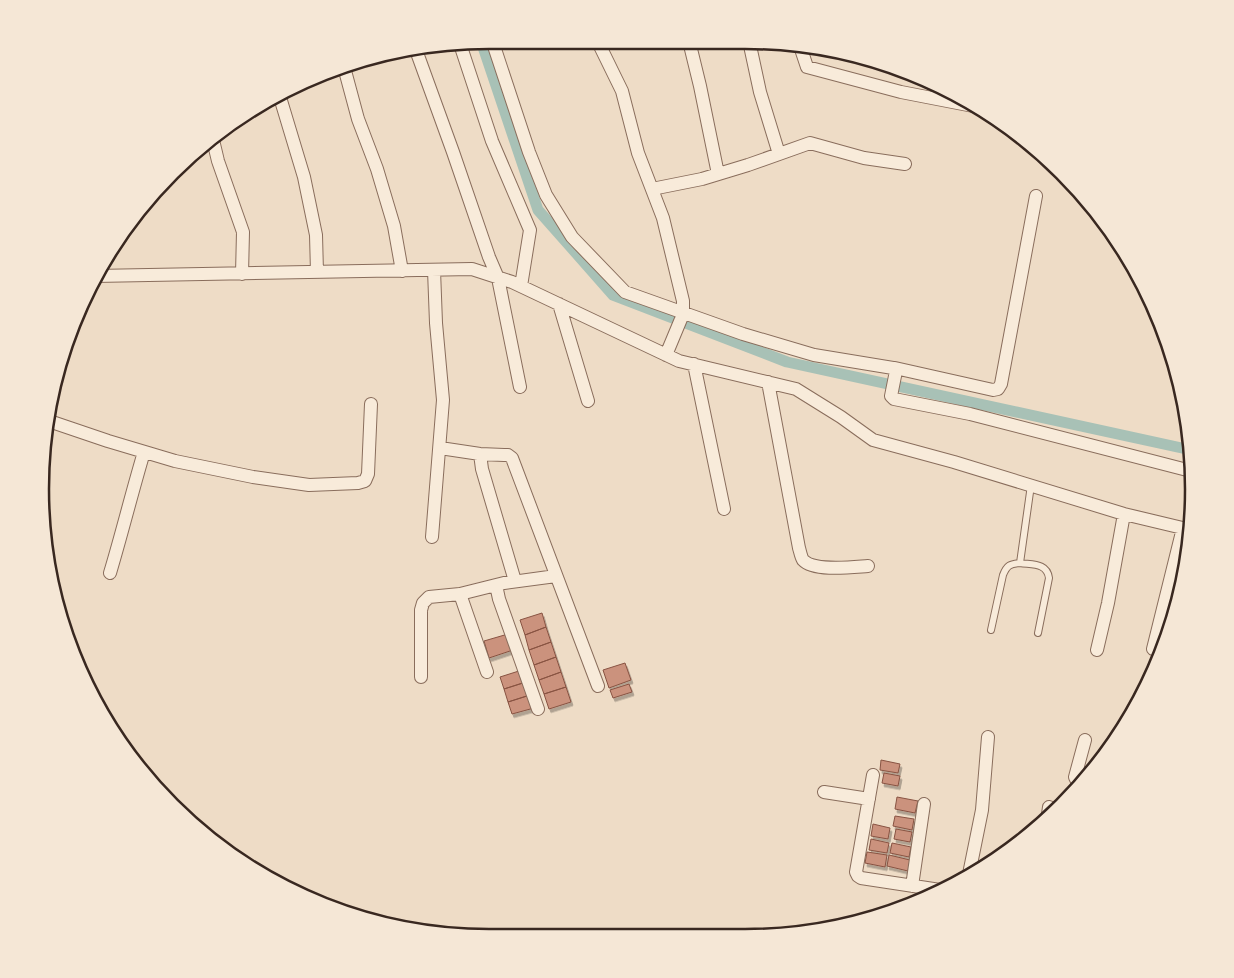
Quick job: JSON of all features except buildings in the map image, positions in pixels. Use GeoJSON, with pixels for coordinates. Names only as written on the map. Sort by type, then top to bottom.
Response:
{"type":"FeatureCollection","features":[{"type":"Feature","properties":{"kind":"street"},"geometry":{"type":"LineString","coordinates":[[495,49],[529,152],[546,195],[572,237],[625,292],[681,319],[743,334],[814,355],[893,368],[894,380]]}},
{"type":"Feature","properties":{"kind":"street"},"geometry":{"type":"LineString","coordinates":[[601,49],[622,92],[638,153],[663,218],[683,300],[681,319],[666,355]]}},
{"type":"Feature","properties":{"kind":"street"},"geometry":{"type":"LineString","coordinates":[[691,49],[718,174]]}},
{"type":"Feature","properties":{"kind":"street"},"geometry":{"type":"LineString","coordinates":[[751,49],[760,92],[779,154]]}},
{"type":"Feature","properties":{"kind":"street"},"geometry":{"type":"LineString","coordinates":[[462,50],[492,141],[530,230],[521,286]]}},
{"type":"Feature","properties":{"kind":"street"},"geometry":{"type":"LineString","coordinates":[[803,53],[808,67],[901,92],[955,103]]}},
{"type":"Feature","properties":{"kind":"street"},"geometry":{"type":"LineString","coordinates":[[418,55],[498,278],[520,388]]}},
{"type":"Feature","properties":{"kind":"street"},"geometry":{"type":"LineString","coordinates":[[346,73],[358,118],[377,169],[394,226],[402,271]]}},
{"type":"Feature","properties":{"kind":"street"},"geometry":{"type":"LineString","coordinates":[[281,101],[306,186],[316,235],[317,272]]}},
{"type":"Feature","properties":{"kind":"street"},"geometry":{"type":"LineString","coordinates":[[652,189],[702,179],[810,143],[864,158],[904,164]]}},
{"type":"Feature","properties":{"kind":"street"},"geometry":{"type":"LineString","coordinates":[[214,145],[243,232],[242,274]]}},
{"type":"Feature","properties":{"kind":"street"},"geometry":{"type":"LineString","coordinates":[[1036,196],[1001,384],[998,390],[895,368],[891,396],[894,400],[970,414],[1184,468]]}},
{"type":"Feature","properties":{"kind":"street"},"geometry":{"type":"LineString","coordinates":[[104,276],[472,269],[521,286],[679,361],[796,389],[841,417],[873,440],[954,462],[1124,514],[1183,528]]}},
{"type":"Feature","properties":{"kind":"street"},"geometry":{"type":"LineString","coordinates":[[432,536],[443,400],[436,323],[434,270]]}},
{"type":"Feature","properties":{"kind":"street"},"geometry":{"type":"LineString","coordinates":[[559,304],[588,401]]}},
{"type":"Feature","properties":{"kind":"street"},"geometry":{"type":"LineString","coordinates":[[694,364],[724,509]]}},
{"type":"Feature","properties":{"kind":"street"},"geometry":{"type":"LineString","coordinates":[[768,382],[799,548],[803,560],[811,564],[830,568],[868,566]]}},
{"type":"Feature","properties":{"kind":"street"},"geometry":{"type":"LineString","coordinates":[[54,423],[175,461],[253,477],[309,485],[358,483],[365,481],[368,474],[371,404]]}},
{"type":"Feature","properties":{"kind":"street"},"geometry":{"type":"LineString","coordinates":[[440,448],[480,454],[508,455],[512,458],[598,686]]}},
{"type":"Feature","properties":{"kind":"street"},"geometry":{"type":"LineString","coordinates":[[110,573],[144,452]]}},
{"type":"Feature","properties":{"kind":"street"},"geometry":{"type":"LineString","coordinates":[[480,454],[482,469],[515,581]]}},
{"type":"Feature","properties":{"kind":"street"},"geometry":{"type":"LineString","coordinates":[[1097,650],[1108,603],[1124,514]]}},
{"type":"Feature","properties":{"kind":"street"},"geometry":{"type":"LineString","coordinates":[[1154,649],[1180,556]]}},
{"type":"Feature","properties":{"kind":"street"},"geometry":{"type":"LineString","coordinates":[[422,677],[421,610],[423,602],[429,597],[460,594],[515,581],[556,576]]}},
{"type":"Feature","properties":{"kind":"street"},"geometry":{"type":"LineString","coordinates":[[496,585],[538,709]]}},
{"type":"Feature","properties":{"kind":"street"},"geometry":{"type":"LineString","coordinates":[[460,594],[487,672]]}},
{"type":"Feature","properties":{"kind":"street"},"geometry":{"type":"LineString","coordinates":[[970,867],[982,810],[988,737]]}},
{"type":"Feature","properties":{"kind":"street"},"geometry":{"type":"LineString","coordinates":[[1076,779],[1085,740]]}},
{"type":"Feature","properties":{"kind":"street"},"geometry":{"type":"LineString","coordinates":[[873,775],[856,872],[858,876],[930,889]]}},
{"type":"Feature","properties":{"kind":"street"},"geometry":{"type":"LineString","coordinates":[[824,792],[869,799]]}},
{"type":"Feature","properties":{"kind":"street"},"geometry":{"type":"LineString","coordinates":[[912,886],[924,804]]}},
{"type":"Feature","properties":{"kind":"lane"},"geometry":{"type":"LineString","coordinates":[[1020,563],[1031,486]]}},
{"type":"Feature","properties":{"kind":"lane"},"geometry":{"type":"LineString","coordinates":[[991,630],[1005,569],[1010,564],[1020,563],[1043,567],[1048,572],[1049,578],[1038,633]]}},
{"type":"Feature","properties":{"kind":"waterway"},"geometry":{"type":"LineString","coordinates":[[484,49],[538,210],[613,295],[787,362],[1183,448]]}}]}
